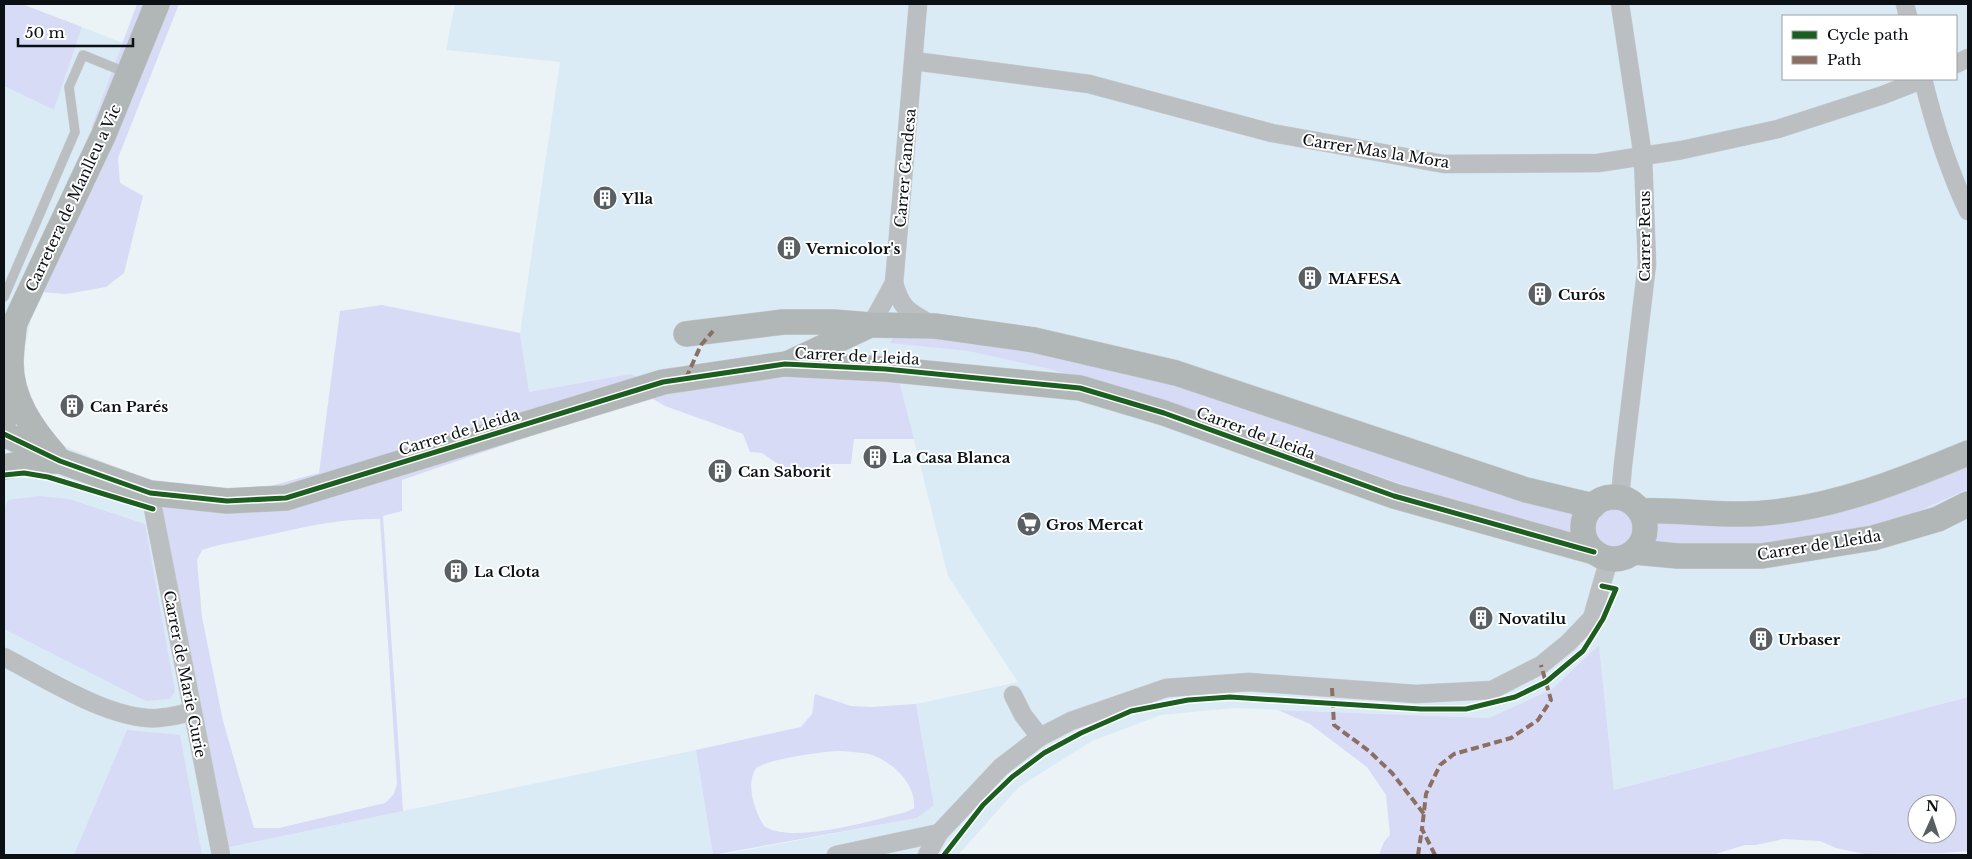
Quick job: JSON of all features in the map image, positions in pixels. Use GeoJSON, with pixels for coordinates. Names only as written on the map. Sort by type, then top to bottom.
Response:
{"type":"FeatureCollection","features":[{"type":"Feature","properties":{"kind":"street","name":"Carretera de Manlleu a Vic"},"geometry":{"type":"LineString","coordinates":[[4,346],[9,322],[104,134],[157,4]]}},
{"type":"Feature","properties":{"kind":"street","name":"Carrer Gandesa"},"geometry":{"type":"LineString","coordinates":[[871,325],[894,283],[918,4]]}},
{"type":"Feature","properties":{"kind":"street","name":"Carrer Reus"},"geometry":{"type":"LineString","coordinates":[[1620,4],[1643,157],[1647,264],[1623,465],[1630,505]]}},
{"type":"Feature","properties":{"kind":"street","name":"Carrer Mas la Mora"},"geometry":{"type":"LineString","coordinates":[[914,61],[1089,84],[1275,134],[1444,164],[1598,163],[1643,157],[1778,129],[1883,95],[1921,80]]}},
{"type":"Feature","properties":{"kind":"street"},"geometry":{"type":"LineString","coordinates":[[1924,80],[1936,127],[1956,185],[1968,211]]}},
{"type":"Feature","properties":{"kind":"street"},"geometry":{"type":"LineString","coordinates":[[894,283],[899,300],[904,308],[934,326]]}},
{"type":"Feature","properties":{"kind":"street","name":"Carretera de Manlleu a Vic"},"geometry":{"type":"LineString","coordinates":[[9,322],[11,364],[15,390],[25,415],[39,437],[60,461]]}},
{"type":"Feature","properties":{"kind":"street","name":"Carrer de Lleida"},"geometry":{"type":"LineString","coordinates":[[686,334],[783,322],[833,322],[934,326],[1034,340],[1176,374],[1526,490],[1593,506]]}},
{"type":"Feature","properties":{"kind":"street","name":"Carrer de Lleida"},"geometry":{"type":"LineString","coordinates":[[785,364],[871,325]]}},
{"type":"Feature","properties":{"kind":"street","name":"Carrer de Lleida"},"geometry":{"type":"LineString","coordinates":[[4,434],[60,461],[150,493],[227,502],[286,498],[663,382],[785,364],[885,369],[1080,388],[1164,413],[1394,496],[1602,555]]}},
{"type":"Feature","properties":{"kind":"street"},"geometry":{"type":"LineString","coordinates":[[4,411],[4,420]]}},
{"type":"Feature","properties":{"kind":"street"},"geometry":{"type":"LineString","coordinates":[[1630,505],[1645,523],[1645,533],[1642,542],[1634,552],[1624,558],[1602,555],[1586,542],[1583,529],[1585,516],[1593,506],[1604,499],[1630,505],[1723,514],[1765,513],[1801,508],[1892,484],[1968,453]]}},
{"type":"Feature","properties":{"kind":"street"},"geometry":{"type":"LineString","coordinates":[[4,467],[30,462],[60,461]]}},
{"type":"Feature","properties":{"kind":"street","name":"Carrer de Marie Curie"},"geometry":{"type":"LineString","coordinates":[[150,493],[221,855]]}},
{"type":"Feature","properties":{"kind":"street","name":"Carrer de Lleida"},"geometry":{"type":"LineString","coordinates":[[1634,552],[1678,556],[1762,556],[1873,538],[1938,519],[1968,504]]}},
{"type":"Feature","properties":{"kind":"street"},"geometry":{"type":"LineString","coordinates":[[927,855],[938,833],[1001,767],[1040,737],[1071,721],[1166,688],[1249,682],[1416,694],[1492,690],[1541,664],[1568,643],[1592,618],[1602,555]]}},
{"type":"Feature","properties":{"kind":"street"},"geometry":{"type":"LineString","coordinates":[[4,657],[86,699],[117,712],[156,718],[177,716],[192,711]]}},
{"type":"Feature","properties":{"kind":"street"},"geometry":{"type":"LineString","coordinates":[[1014,696],[1023,714],[1040,737]]}},
{"type":"Feature","properties":{"kind":"street"},"geometry":{"type":"LineString","coordinates":[[836,855],[938,833]]}},
{"type":"Feature","properties":{"kind":"lane","name":"Carretera de Manlleu a Vic"},"geometry":{"type":"LineString","coordinates":[[4,297],[74,132],[69,87],[83,56],[129,74]]}},
{"type":"Feature","properties":{"kind":"shaded area"},"geometry":{"type":"Polygon","coordinates":[[[4,4],[22,4],[82,27],[54,110],[4,86],[4,4]]]}},
{"type":"Feature","properties":{"kind":"shaded area"},"geometry":{"type":"Polygon","coordinates":[[[137,4],[179,4],[118,158],[120,183],[143,196],[124,273],[106,287],[66,294],[41,292],[115,137],[91,128],[137,4]]]}},
{"type":"Feature","properties":{"kind":"shaded area"},"geometry":{"type":"Polygon","coordinates":[[[455,4],[1968,4],[1968,697],[1614,790],[1599,645],[1552,689],[1489,718],[1235,708],[1161,715],[1092,741],[1019,787],[958,855],[720,855],[917,818],[934,805],[916,704],[1018,682],[948,576],[898,377],[672,389],[630,374],[529,392],[520,333],[560,62],[446,50],[455,4]]]}},
{"type":"Feature","properties":{"kind":"shaded area"},"geometry":{"type":"Polygon","coordinates":[[[82,27],[123,43],[91,128],[115,138],[41,292],[31,319],[20,369],[25,400],[52,441],[155,483],[225,848],[696,750],[713,855],[4,855],[4,86],[54,110],[82,27]]]}},
{"type":"Feature","properties":{"kind":"shaded area"},"geometry":{"type":"Polygon","coordinates":[[[382,305],[520,333],[529,392],[630,374],[672,389],[779,378],[864,375],[898,377],[914,439],[854,439],[851,464],[828,464],[826,479],[787,468],[762,453],[750,452],[743,434],[665,406],[648,396],[402,480],[402,511],[383,516],[403,811],[225,848],[155,483],[194,490],[270,486],[319,473],[340,311],[382,305]],[[380,519],[348,520],[317,525],[202,550],[197,560],[202,617],[223,721],[254,828],[279,828],[385,803],[394,794],[397,784],[380,519]]]}},
{"type":"Feature","properties":{"kind":"shaded area"},"geometry":{"type":"Polygon","coordinates":[[[897,331],[946,334],[1129,367],[1578,509],[1573,529],[1575,537],[1425,492],[1148,396],[1049,369],[969,351],[890,343],[897,331]]]}},
{"type":"Feature","properties":{"kind":"shaded area"},"geometry":{"type":"Polygon","coordinates":[[[1968,465],[1968,489],[1889,524],[1801,542],[1700,549],[1652,545],[1657,521],[1717,526],[1770,522],[1968,465]]]}},
{"type":"Feature","properties":{"kind":"shaded area"},"geometry":{"type":"Polygon","coordinates":[[[39,496],[69,499],[145,524],[175,691],[170,699],[146,701],[4,629],[4,509],[8,500],[39,496]]]}},
{"type":"Feature","properties":{"kind":"shaded area"},"geometry":{"type":"Polygon","coordinates":[[[1614,510],[1621,511],[1627,515],[1631,521],[1631,535],[1627,541],[1621,545],[1614,546],[1607,545],[1601,541],[1597,535],[1596,528],[1597,521],[1601,515],[1607,511],[1614,510]]]}},
{"type":"Feature","properties":{"kind":"shaded area"},"geometry":{"type":"Polygon","coordinates":[[[1599,645],[1614,790],[1968,697],[1968,851],[1864,854],[1836,848],[1820,841],[1783,839],[1756,845],[1745,845],[1712,855],[1379,855],[1384,842],[1390,835],[1386,795],[1367,767],[1310,724],[1278,710],[1489,718],[1552,689],[1599,645]]]}},
{"type":"Feature","properties":{"kind":"shaded area"},"geometry":{"type":"Polygon","coordinates":[[[815,694],[851,706],[871,707],[916,704],[934,805],[917,818],[713,855],[696,750],[801,727],[812,714],[815,694]],[[844,751],[797,756],[756,768],[751,782],[752,798],[764,826],[777,831],[793,833],[812,832],[854,825],[906,812],[914,808],[914,799],[907,782],[894,768],[878,757],[859,752],[844,751]]]}},
{"type":"Feature","properties":{"kind":"shaded area"},"geometry":{"type":"Polygon","coordinates":[[[127,730],[180,735],[202,855],[74,855],[127,730]]]}},
{"type":"Feature","properties":{"kind":"marked path"},"geometry":{"type":"LineString","coordinates":[[686,378],[701,345],[713,331]]}},
{"type":"Feature","properties":{"kind":"marked path"},"geometry":{"type":"LineString","coordinates":[[1435,855],[1422,829],[1426,794],[1440,765],[1454,754],[1511,738],[1538,720],[1551,700],[1541,665]]}},
{"type":"Feature","properties":{"kind":"marked path"},"geometry":{"type":"LineString","coordinates":[[1332,688],[1334,725],[1369,751],[1392,773],[1424,814]]}},
{"type":"Feature","properties":{"kind":"marked path"},"geometry":{"type":"LineString","coordinates":[[1418,855],[1422,829]]}},
{"type":"Feature","properties":{"kind":"cycle path"},"geometry":{"type":"LineString","coordinates":[[4,434],[60,461],[150,493],[227,501],[286,498],[663,382],[785,364],[885,369],[1080,388],[1164,413],[1394,496],[1594,552]]}},
{"type":"Feature","properties":{"kind":"cycle path"},"geometry":{"type":"LineString","coordinates":[[4,475],[24,473],[48,477],[153,509]]}},
{"type":"Feature","properties":{"kind":"cycle path"},"geometry":{"type":"LineString","coordinates":[[944,855],[983,805],[1012,777],[1044,753],[1081,733],[1131,711],[1188,700],[1230,697],[1421,709],[1466,709],[1515,697],[1546,682],[1583,651],[1603,619],[1616,589],[1602,586]]}},
{"type":"Feature","properties":{"kind":"place","name":"Ylla"},"geometry":{"type":"Point","coordinates":[605,198]}},
{"type":"Feature","properties":{"kind":"place","name":"Vernicolor's"},"geometry":{"type":"Point","coordinates":[789,248]}},
{"type":"Feature","properties":{"kind":"place","name":"MAFESA"},"geometry":{"type":"Point","coordinates":[1310,278]}},
{"type":"Feature","properties":{"kind":"place","name":"Curós"},"geometry":{"type":"Point","coordinates":[1540,294]}},
{"type":"Feature","properties":{"kind":"place","name":"Can Parés"},"geometry":{"type":"Point","coordinates":[72,406]}},
{"type":"Feature","properties":{"kind":"place","name":"La Casa Blanca"},"geometry":{"type":"Point","coordinates":[875,457]}},
{"type":"Feature","properties":{"kind":"place","name":"Can Saborit"},"geometry":{"type":"Point","coordinates":[720,471]}},
{"type":"Feature","properties":{"kind":"place","name":"Gros Mercat"},"geometry":{"type":"Point","coordinates":[1029,524]}},
{"type":"Feature","properties":{"kind":"place","name":"La Clota"},"geometry":{"type":"Point","coordinates":[456,571]}},
{"type":"Feature","properties":{"kind":"place","name":"Novatilu"},"geometry":{"type":"Point","coordinates":[1481,618]}},
{"type":"Feature","properties":{"kind":"place","name":"Urbaser"},"geometry":{"type":"Point","coordinates":[1761,639]}}]}
